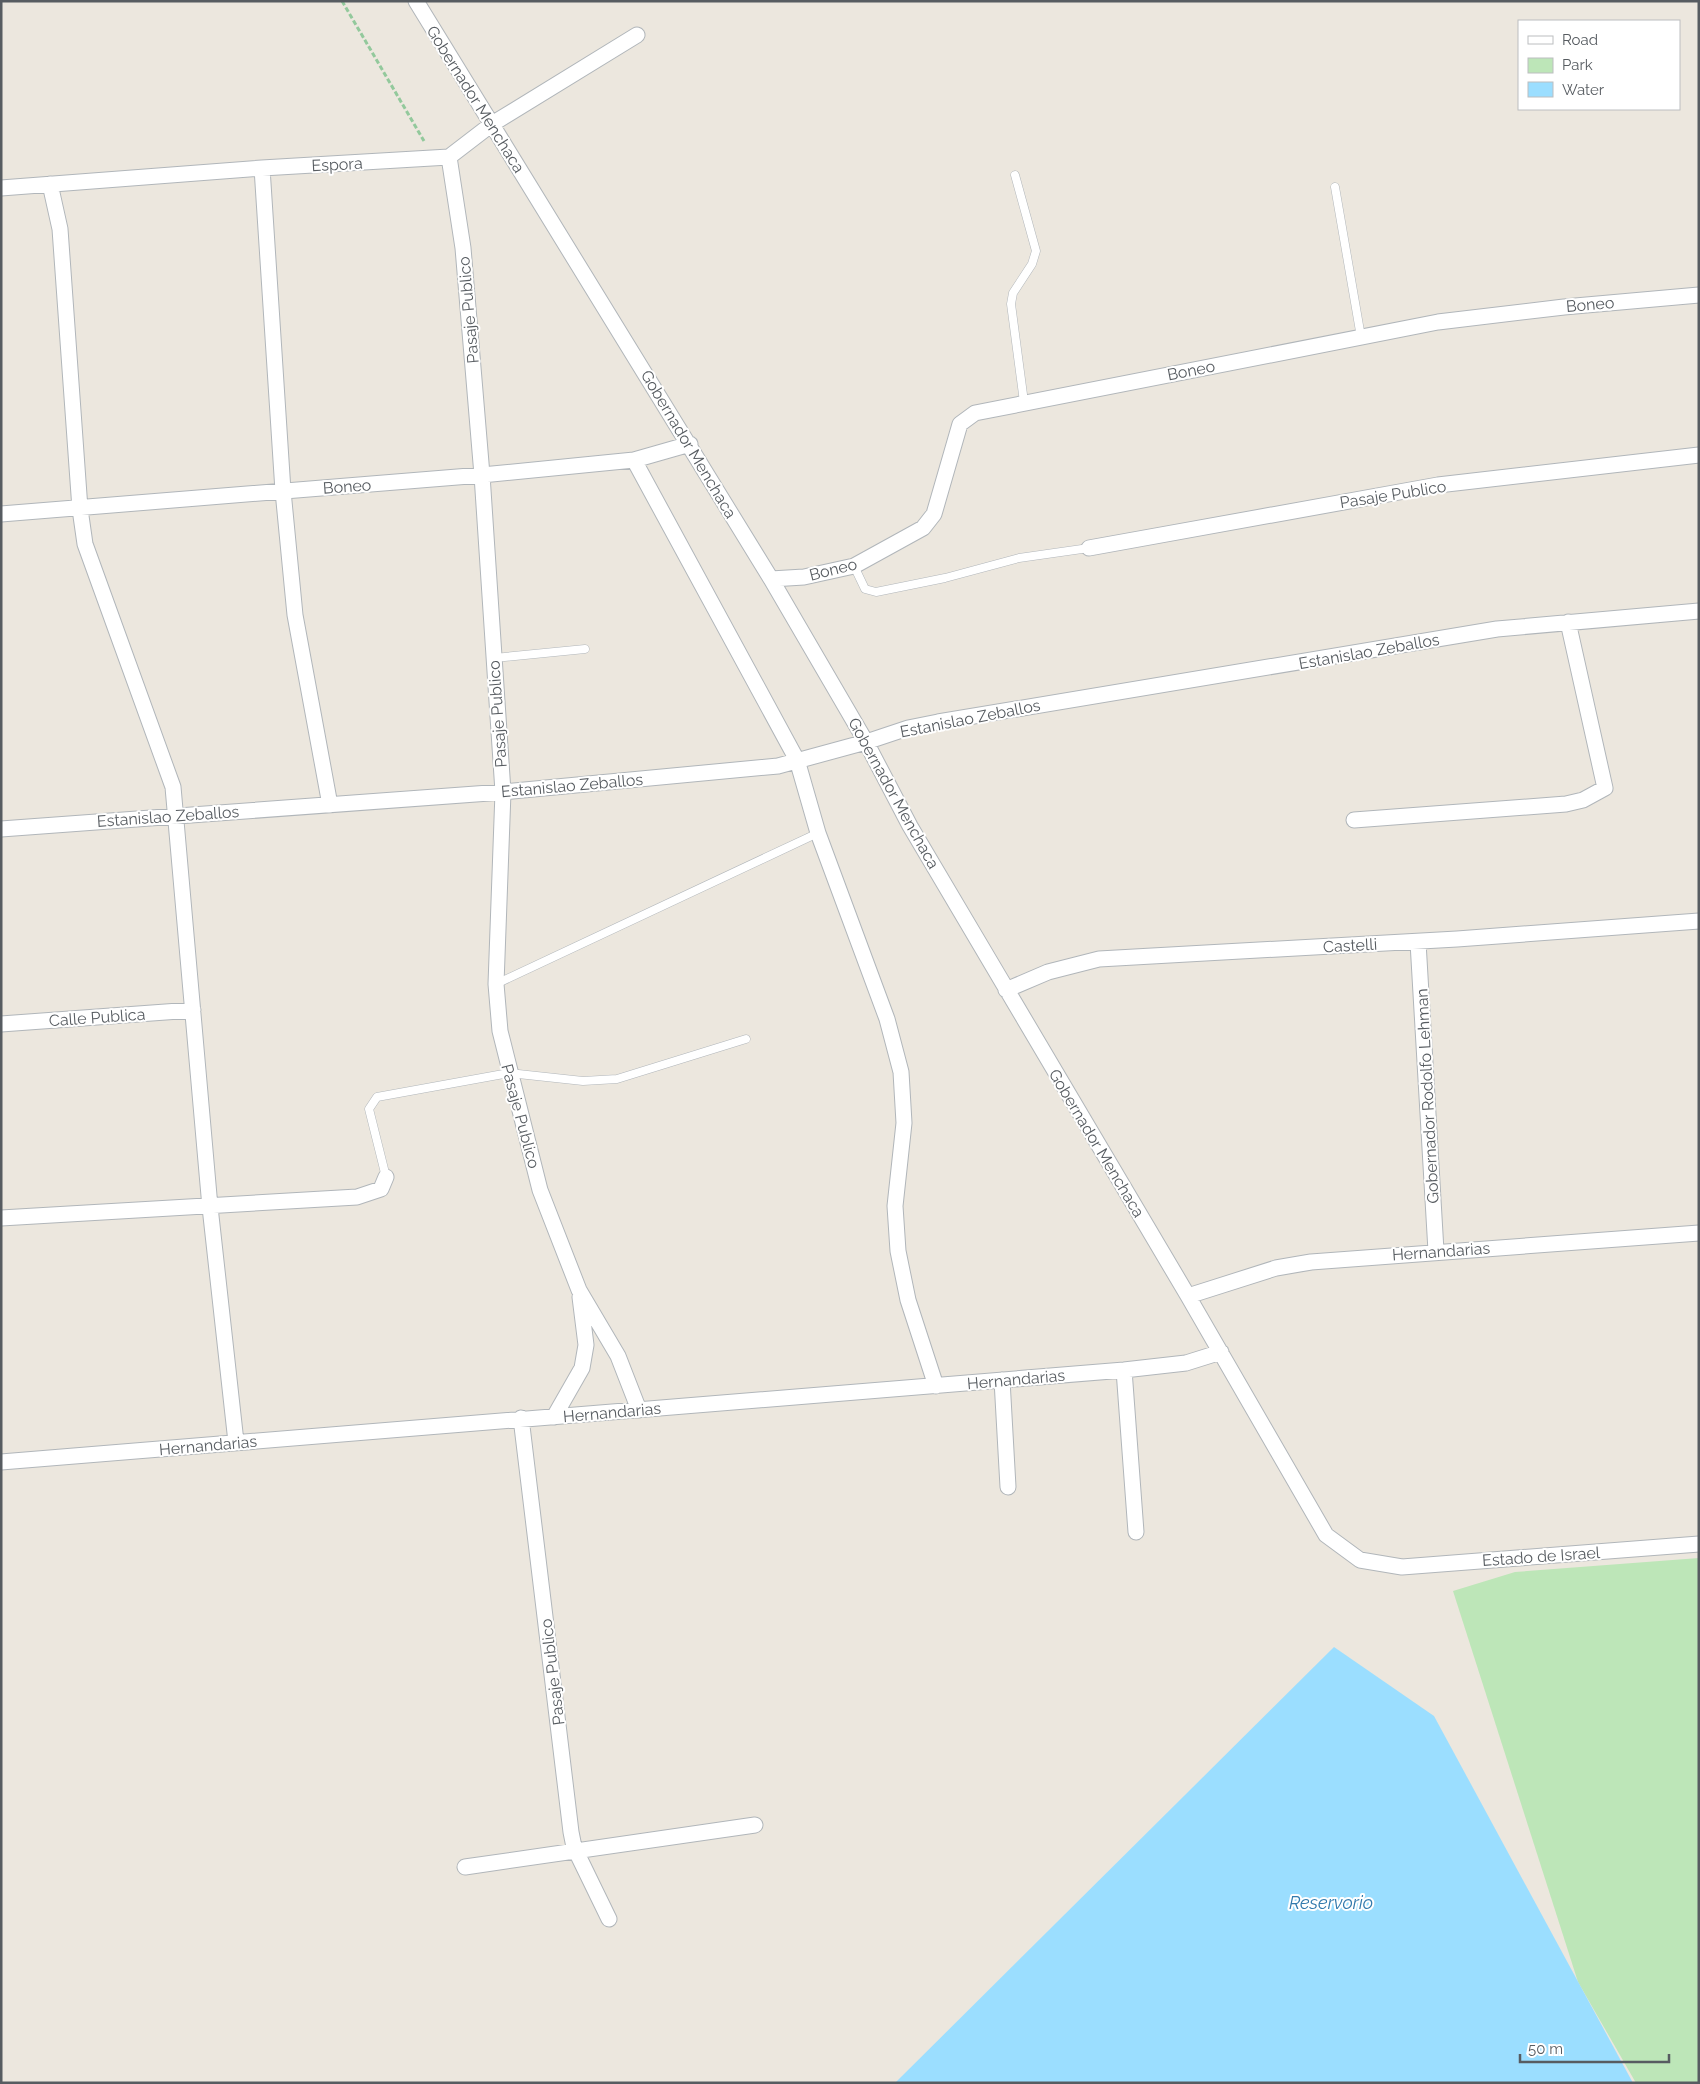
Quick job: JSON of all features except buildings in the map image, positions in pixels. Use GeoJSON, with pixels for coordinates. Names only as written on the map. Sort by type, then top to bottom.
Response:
{"type":"FeatureCollection","features":[{"type":"Feature","properties":{"kind":"street","name":"Gobernador Menchaca"},"geometry":{"type":"LineString","coordinates":[[416,1],[690,444],[771,579],[866,742],[910,826],[1221,1352],[1326,1535],[1360,1560],[1383,1566]]}},
{"type":"Feature","properties":{"kind":"street"},"geometry":{"type":"LineString","coordinates":[[449,157],[492,124],[637,35]]}},
{"type":"Feature","properties":{"kind":"street","name":"Espora"},"geometry":{"type":"LineString","coordinates":[[1,188],[262,168],[449,157]]}},
{"type":"Feature","properties":{"kind":"street","name":"Pasaje Publico"},"geometry":{"type":"LineString","coordinates":[[449,157],[463,248],[482,476],[503,792],[496,984],[500,1032],[540,1190],[579,1290],[618,1356],[639,1410]]}},
{"type":"Feature","properties":{"kind":"street"},"geometry":{"type":"LineString","coordinates":[[262,168],[283,491],[295,615],[330,805]]}},
{"type":"Feature","properties":{"kind":"street"},"geometry":{"type":"LineString","coordinates":[[50,184],[60,229],[80,508],[85,544],[173,787],[177,815],[210,1207],[236,1442]]}},
{"type":"Feature","properties":{"kind":"street","name":"Boneo"},"geometry":{"type":"LineString","coordinates":[[771,579],[804,577],[854,566],[895,545],[930,522],[960,424],[967,417],[975,413],[1361,337],[1483,316],[1699,295]]}},
{"type":"Feature","properties":{"kind":"street","name":"Boneo"},"geometry":{"type":"LineString","coordinates":[[1,514],[482,476],[634,460],[690,444]]}},
{"type":"Feature","properties":{"kind":"street","name":"Pasaje Publico"},"geometry":{"type":"LineString","coordinates":[[1089,548],[1438,485],[1699,455]]}},
{"type":"Feature","properties":{"kind":"street"},"geometry":{"type":"LineString","coordinates":[[634,460],[797,760],[818,833],[888,1019],[901,1072],[904,1123],[895,1206],[898,1251],[908,1300],[936,1386]]}},
{"type":"Feature","properties":{"kind":"street","name":"Estanislao Zeballos"},"geometry":{"type":"LineString","coordinates":[[1,829],[503,792],[778,766],[866,742],[908,728],[938,722],[1461,635],[1568,622],[1699,611]]}},
{"type":"Feature","properties":{"kind":"street"},"geometry":{"type":"LineString","coordinates":[[1354,820],[1566,804],[1583,800],[1605,788],[1568,622]]}},
{"type":"Feature","properties":{"kind":"street","name":"Castelli"},"geometry":{"type":"LineString","coordinates":[[1006,990],[1048,972],[1099,959],[1418,942],[1699,921]]}},
{"type":"Feature","properties":{"kind":"street","name":"Gobernador Rodolfo Lehman"},"geometry":{"type":"LineString","coordinates":[[1418,942],[1436,1251]]}},
{"type":"Feature","properties":{"kind":"street","name":"Calle Publica"},"geometry":{"type":"LineString","coordinates":[[1,1024],[193,1010]]}},
{"type":"Feature","properties":{"kind":"street"},"geometry":{"type":"LineString","coordinates":[[1,1218],[357,1197],[381,1189],[386,1178]]}},
{"type":"Feature","properties":{"kind":"street","name":"Hernandarias"},"geometry":{"type":"LineString","coordinates":[[1188,1296],[1276,1268],[1311,1262],[1436,1251],[1699,1233]]}},
{"type":"Feature","properties":{"kind":"street","name":"Pasaje Publico"},"geometry":{"type":"LineString","coordinates":[[554,1417],[582,1368],[586,1345],[579,1290]]}},
{"type":"Feature","properties":{"kind":"street","name":"Hernandarias"},"geometry":{"type":"LineString","coordinates":[[1,1462],[1124,1370],[1186,1364],[1221,1352]]}},
{"type":"Feature","properties":{"kind":"street"},"geometry":{"type":"LineString","coordinates":[[1124,1370],[1136,1532]]}},
{"type":"Feature","properties":{"kind":"street"},"geometry":{"type":"LineString","coordinates":[[1002,1380],[1008,1487]]}},
{"type":"Feature","properties":{"kind":"street","name":"Pasaje Publico"},"geometry":{"type":"LineString","coordinates":[[521,1418],[571,1832],[576,1851],[609,1919]]}},
{"type":"Feature","properties":{"kind":"street","name":"Estado de Israel"},"geometry":{"type":"LineString","coordinates":[[1383,1566],[1402,1567],[1699,1544]]}},
{"type":"Feature","properties":{"kind":"street"},"geometry":{"type":"LineString","coordinates":[[465,1867],[755,1825]]}},
{"type":"Feature","properties":{"kind":"lane"},"geometry":{"type":"LineString","coordinates":[[1016,175],[1036,252],[1032,264],[1013,293],[1011,304],[1024,402]]}},
{"type":"Feature","properties":{"kind":"lane"},"geometry":{"type":"LineString","coordinates":[[1335,187],[1361,337]]}},
{"type":"Feature","properties":{"kind":"lane"},"geometry":{"type":"LineString","coordinates":[[854,566],[865,589],[876,592],[945,578],[1019,558],[1089,548]]}},
{"type":"Feature","properties":{"kind":"lane"},"geometry":{"type":"LineString","coordinates":[[494,658],[585,649]]}},
{"type":"Feature","properties":{"kind":"lane"},"geometry":{"type":"LineString","coordinates":[[496,984],[818,833]]}},
{"type":"Feature","properties":{"kind":"lane"},"geometry":{"type":"LineString","coordinates":[[386,1178],[369,1109],[377,1097],[509,1073],[583,1081],[617,1079],[746,1039]]}},
{"type":"Feature","properties":{"kind":"path"},"geometry":{"type":"LineString","coordinates":[[342,1],[434,158]]}},
{"type":"Feature","properties":{"kind":"green space"},"geometry":{"type":"Polygon","coordinates":[[[1699,1558],[1699,2083],[1636,2083],[1578,1982],[1453,1591],[1515,1572],[1699,1558]]]}},
{"type":"Feature","properties":{"kind":"water","name":"Reservorio"},"geometry":{"type":"Polygon","coordinates":[[[1334,1647],[1434,1716],[1633,2083],[895,2083],[1334,1647]]]}}]}
